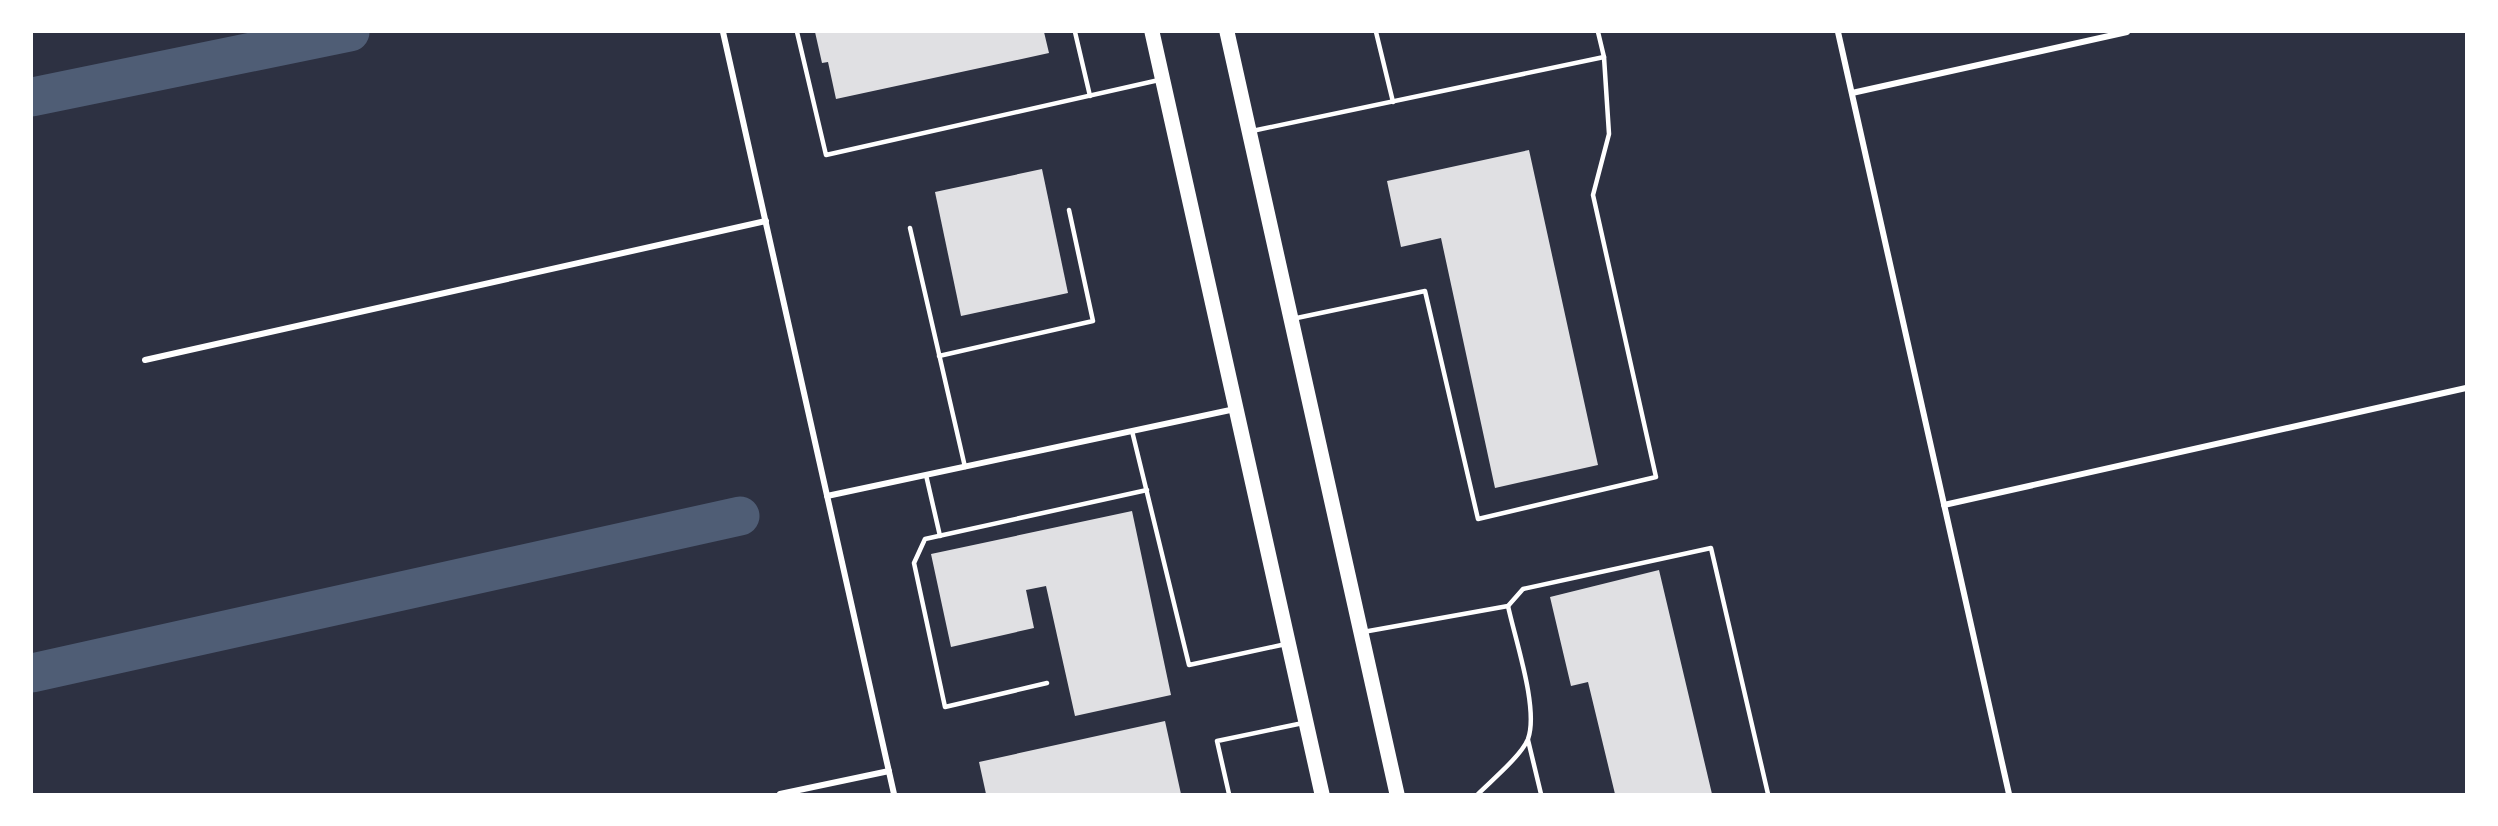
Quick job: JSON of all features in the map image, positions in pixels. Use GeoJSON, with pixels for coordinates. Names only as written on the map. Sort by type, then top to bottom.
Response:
{"type":"FeatureCollection","features":[{"type":"Feature","properties":{"kind":"main road"},"geometry":{"type":"LineString","coordinates":[[1152,32],[1322,795]]}},
{"type":"Feature","properties":{"kind":"main road"},"geometry":{"type":"LineString","coordinates":[[1227,32],[1397,795]]}},
{"type":"Feature","properties":{"kind":"street"},"geometry":{"type":"LineString","coordinates":[[723,32],[894,795]]}},
{"type":"Feature","properties":{"kind":"street"},"geometry":{"type":"LineString","coordinates":[[1838,32],[2009,795]]}},
{"type":"Feature","properties":{"kind":"street"},"geometry":{"type":"LineString","coordinates":[[1852,93],[2127,32]]}},
{"type":"Feature","properties":{"kind":"street"},"geometry":{"type":"LineString","coordinates":[[145,360],[766,221]]}},
{"type":"Feature","properties":{"kind":"street"},"geometry":{"type":"LineString","coordinates":[[1944,505],[2466,388]]}},
{"type":"Feature","properties":{"kind":"street"},"geometry":{"type":"LineString","coordinates":[[827,496],[1236,409]]}},
{"type":"Feature","properties":{"kind":"street"},"geometry":{"type":"LineString","coordinates":[[780,795],[888,771]]}},
{"type":"Feature","properties":{"kind":"lane"},"geometry":{"type":"LineString","coordinates":[[797,32],[826,155],[1162,80]]}},
{"type":"Feature","properties":{"kind":"lane"},"geometry":{"type":"LineString","coordinates":[[1075,32],[1090,96]]}},
{"type":"Feature","properties":{"kind":"lane"},"geometry":{"type":"LineString","coordinates":[[1376,32],[1393,102]]}},
{"type":"Feature","properties":{"kind":"lane"},"geometry":{"type":"LineString","coordinates":[[1291,320],[1425,291],[1478,519],[1656,477],[1593,195],[1609,134],[1604,57],[1598,32]]}},
{"type":"Feature","properties":{"kind":"lane"},"geometry":{"type":"LineString","coordinates":[[1249,132],[1604,57]]}},
{"type":"Feature","properties":{"kind":"lane"},"geometry":{"type":"LineString","coordinates":[[939,356],[1093,321],[1069,210]]}},
{"type":"Feature","properties":{"kind":"lane"},"geometry":{"type":"LineString","coordinates":[[910,228],[965,467]]}},
{"type":"Feature","properties":{"kind":"lane"},"geometry":{"type":"LineString","coordinates":[[1132,431],[1189,665],[1288,644]]}},
{"type":"Feature","properties":{"kind":"lane"},"geometry":{"type":"LineString","coordinates":[[926,475],[940,536]]}},
{"type":"Feature","properties":{"kind":"lane"},"geometry":{"type":"LineString","coordinates":[[1047,683],[945,707],[914,563],[925,539],[1147,490]]}},
{"type":"Feature","properties":{"kind":"lane"},"geometry":{"type":"LineString","coordinates":[[1360,632],[1508,606],[1523,589],[1711,548],[1768,795]]}},
{"type":"Feature","properties":{"kind":"lane"},"geometry":{"type":"LineString","coordinates":[[1508,606],[1530,702],[1532,720],[1528,740],[1541,795]]}},
{"type":"Feature","properties":{"kind":"lane"},"geometry":{"type":"LineString","coordinates":[[1229,795],[1217,741],[1306,722]]}},
{"type":"Feature","properties":{"kind":"lane"},"geometry":{"type":"LineString","coordinates":[[1479,795],[1528,740]]}},
{"type":"Feature","properties":{"kind":"building"},"geometry":{"type":"Polygon","coordinates":[[[815,32],[1044,32],[1049,53],[836,99],[828,62],[822,63],[815,32]]]}},
{"type":"Feature","properties":{"kind":"building"},"geometry":{"type":"Polygon","coordinates":[[[1529,150],[1598,465],[1495,488],[1441,238],[1401,247],[1387,181],[1529,150]]]}},
{"type":"Feature","properties":{"kind":"building"},"geometry":{"type":"Polygon","coordinates":[[[1042,169],[1068,293],[961,316],[935,192],[1042,169]]]}},
{"type":"Feature","properties":{"kind":"building"},"geometry":{"type":"Polygon","coordinates":[[[1132,511],[1171,695],[1075,716],[1046,586],[1026,590],[1034,628],[951,647],[931,554],[1132,511]]]}},
{"type":"Feature","properties":{"kind":"building"},"geometry":{"type":"Polygon","coordinates":[[[1659,570],[1712,794],[1615,794],[1588,682],[1571,686],[1550,597],[1659,570]]]}},
{"type":"Feature","properties":{"kind":"building"},"geometry":{"type":"Polygon","coordinates":[[[1165,721],[1181,794],[986,794],[979,762],[1165,721]]]}},
{"type":"Feature","properties":{"kind":"waterway"},"geometry":{"type":"LineString","coordinates":[[32,97],[350,32]]}},
{"type":"Feature","properties":{"kind":"waterway"},"geometry":{"type":"LineString","coordinates":[[32,673],[740,516]]}}]}
